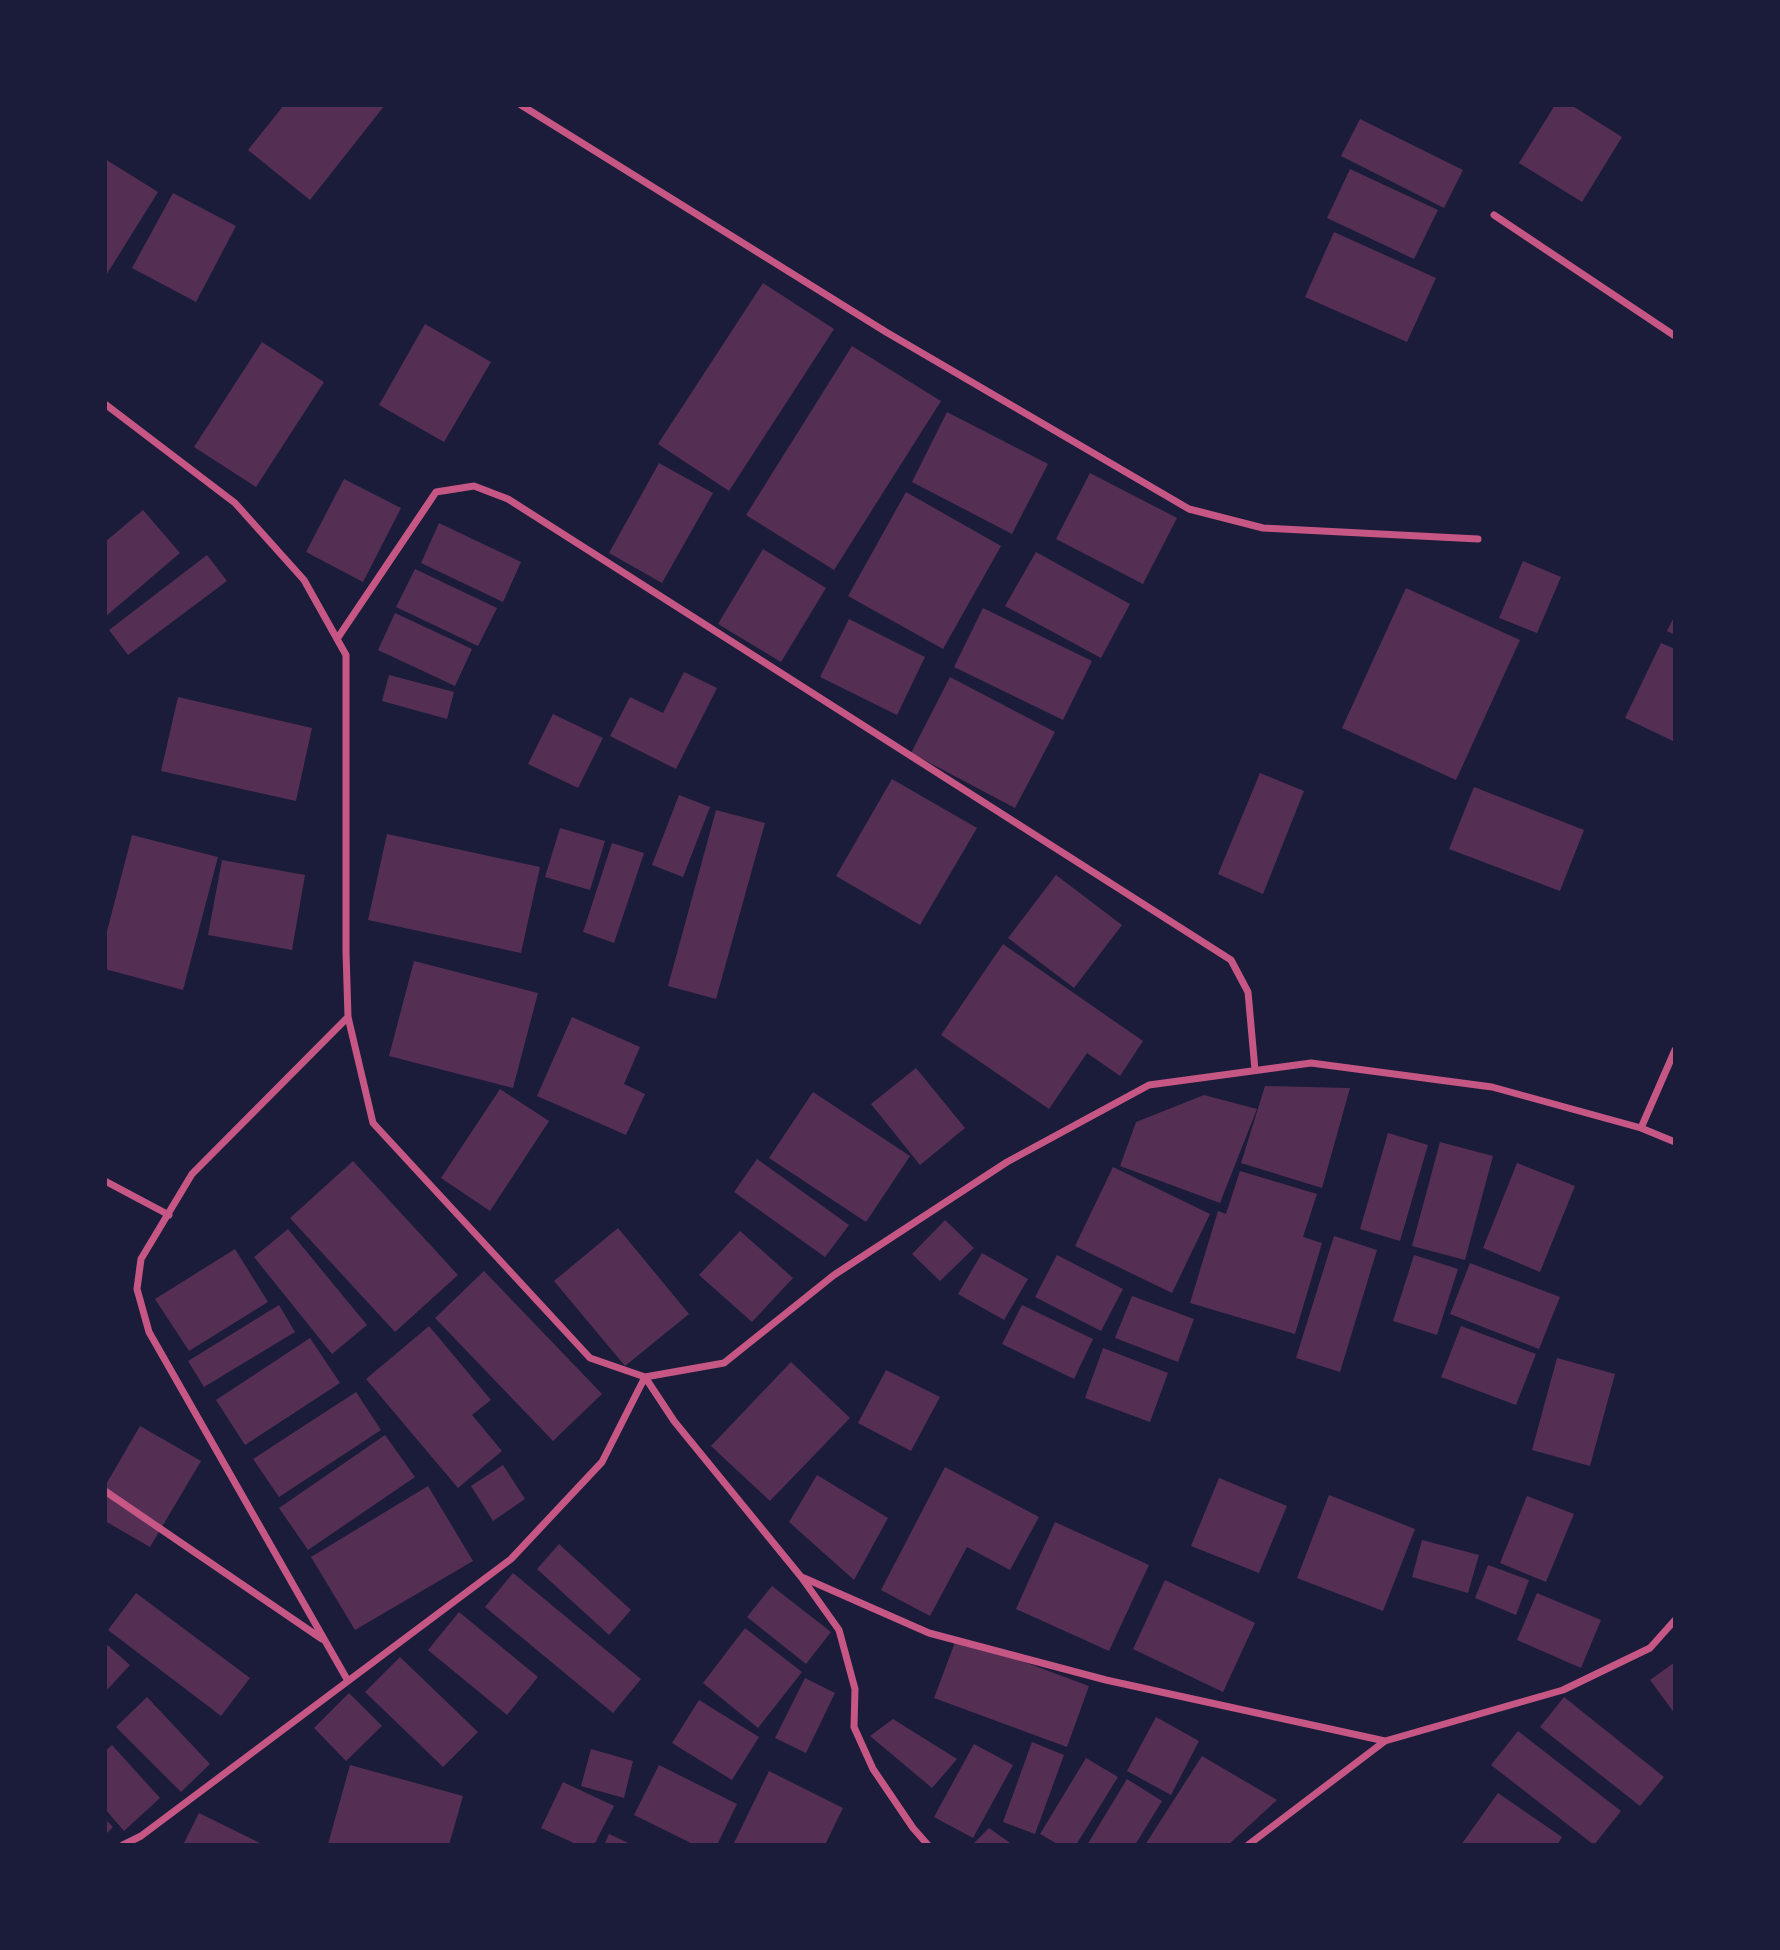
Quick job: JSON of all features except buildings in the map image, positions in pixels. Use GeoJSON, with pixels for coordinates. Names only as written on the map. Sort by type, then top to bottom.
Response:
{"type":"FeatureCollection","features":[{"type":"Feature","properties":{"kind":"street"},"geometry":{"type":"LineString","coordinates":[[522,105],[886,332],[1189,509],[1264,528],[1478,539]]}},
{"type":"Feature","properties":{"kind":"street"},"geometry":{"type":"LineString","coordinates":[[1494,215],[1675,336]]}},
{"type":"Feature","properties":{"kind":"street"},"geometry":{"type":"LineString","coordinates":[[105,404],[236,503],[304,580],[346,655],[348,1017],[373,1124],[590,1358],[645,1377],[724,1363],[834,1275],[1007,1162],[1149,1085],[1311,1063],[1492,1087],[1641,1128],[1675,1142]]}},
{"type":"Feature","properties":{"kind":"street"},"geometry":{"type":"LineString","coordinates":[[337,639],[436,492],[474,486],[508,499],[1231,960],[1248,992],[1255,1070]]}},
{"type":"Feature","properties":{"kind":"street"},"geometry":{"type":"LineString","coordinates":[[348,1017],[192,1174],[141,1259],[137,1289],[149,1332],[348,1681]]}},
{"type":"Feature","properties":{"kind":"street"},"geometry":{"type":"LineString","coordinates":[[1641,1128],[1675,1050]]}},
{"type":"Feature","properties":{"kind":"street"},"geometry":{"type":"LineString","coordinates":[[105,1181],[169,1215]]}},
{"type":"Feature","properties":{"kind":"street"},"geometry":{"type":"LineString","coordinates":[[645,1377],[674,1421],[802,1578],[839,1630],[855,1689],[854,1727],[873,1769],[913,1828],[928,1845]]}},
{"type":"Feature","properties":{"kind":"street"},"geometry":{"type":"LineString","coordinates":[[123,1845],[141,1836],[512,1559],[602,1462],[645,1377]]}},
{"type":"Feature","properties":{"kind":"street"},"geometry":{"type":"LineString","coordinates":[[105,1491],[326,1641]]}},
{"type":"Feature","properties":{"kind":"street"},"geometry":{"type":"LineString","coordinates":[[802,1578],[929,1633],[1106,1680],[1385,1741]]}},
{"type":"Feature","properties":{"kind":"street"},"geometry":{"type":"LineString","coordinates":[[1248,1845],[1385,1741],[1563,1690],[1650,1648],[1675,1620]]}}]}
